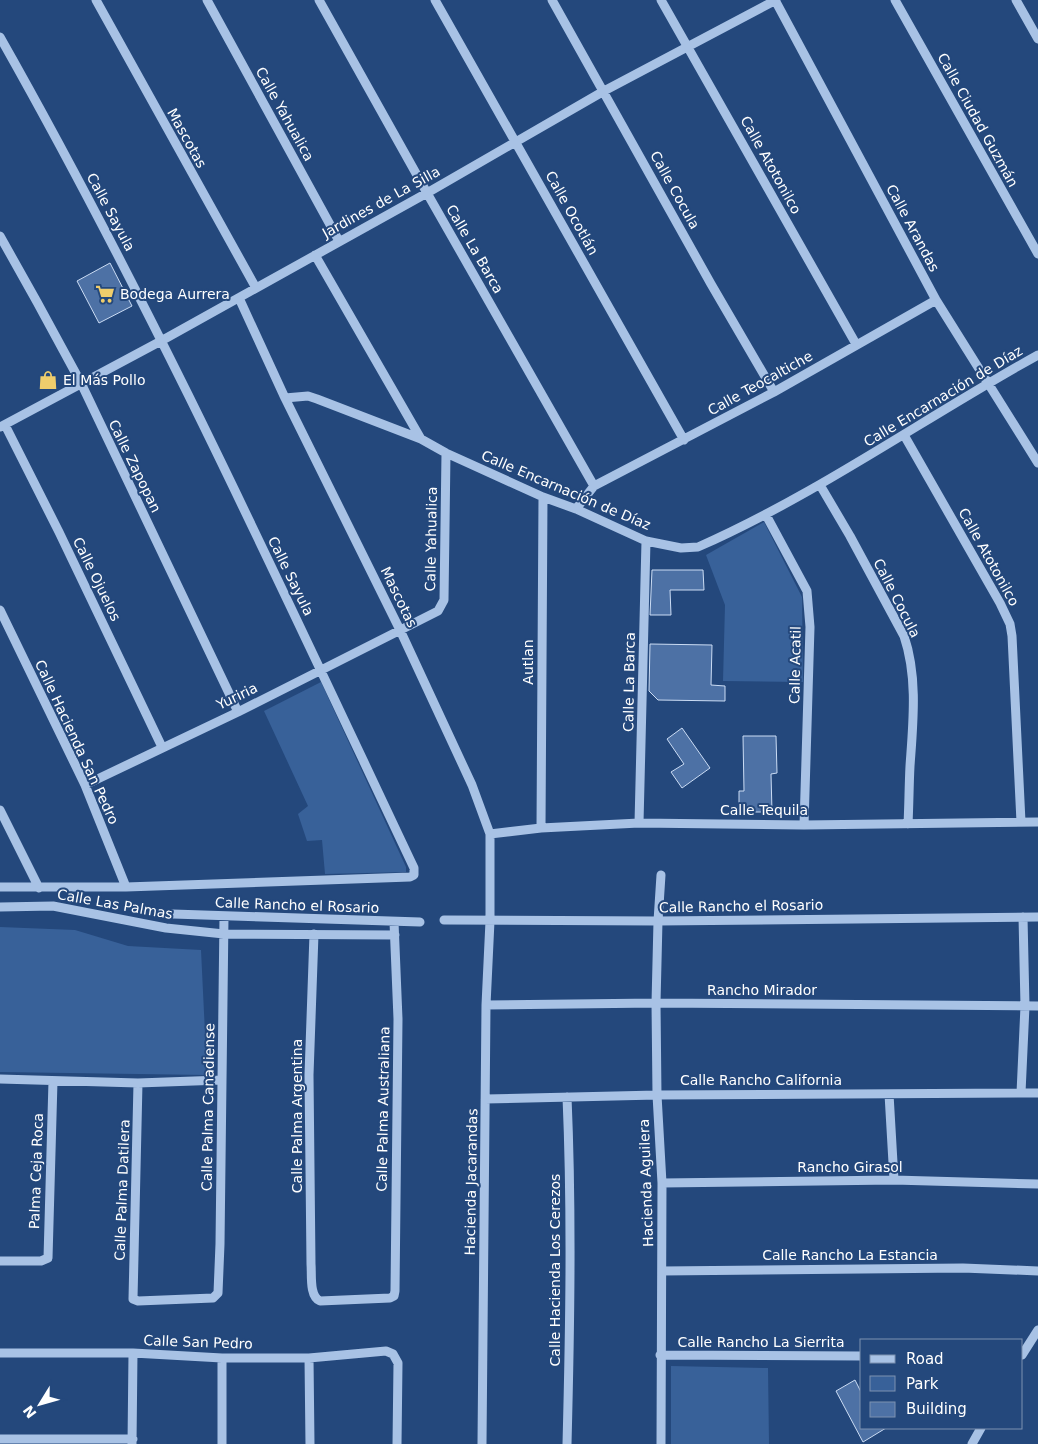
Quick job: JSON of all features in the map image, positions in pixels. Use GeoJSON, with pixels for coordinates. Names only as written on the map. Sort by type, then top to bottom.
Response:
{"type":"FeatureCollection","features":[{"type":"Feature","properties":{"kind":"street","name":"Mascotas"},"geometry":{"type":"LineString","coordinates":[[96,0],[256,288]]}},
{"type":"Feature","properties":{"kind":"street","name":"Calle Yahualica"},"geometry":{"type":"LineString","coordinates":[[207,0],[339,241]]}},
{"type":"Feature","properties":{"kind":"street","name":"Calle La Barca"},"geometry":{"type":"LineString","coordinates":[[319,0],[594,486]]}},
{"type":"Feature","properties":{"kind":"street","name":"Calle Ocotlán"},"geometry":{"type":"LineString","coordinates":[[435,0],[684,440]]}},
{"type":"Feature","properties":{"kind":"street","name":"Calle Cocula"},"geometry":{"type":"LineString","coordinates":[[552,0],[711,284],[774,392]]}},
{"type":"Feature","properties":{"kind":"street","name":"Calle Atotonilco"},"geometry":{"type":"LineString","coordinates":[[661,0],[856,344]]}},
{"type":"Feature","properties":{"kind":"street","name":"Jardines de La Silla"},"geometry":{"type":"LineString","coordinates":[[2,426],[239,298],[604,91],[776,0]]}},
{"type":"Feature","properties":{"kind":"street","name":"Calle Arandas"},"geometry":{"type":"LineString","coordinates":[[776,0],[936,300],[1038,462]]}},
{"type":"Feature","properties":{"kind":"street","name":"Calle Ciudad Guzmán"},"geometry":{"type":"LineString","coordinates":[[894,0],[1038,254]]}},
{"type":"Feature","properties":{"kind":"street"},"geometry":{"type":"LineString","coordinates":[[1016,0],[1038,38]]}},
{"type":"Feature","properties":{"kind":"street","name":"Calle Sayula"},"geometry":{"type":"LineString","coordinates":[[0,37],[83,190],[161,341],[322,670],[414,868],[412,876],[126,887]]}},
{"type":"Feature","properties":{"kind":"street","name":"Calle Zapopan"},"geometry":{"type":"LineString","coordinates":[[0,236],[81,383],[238,712]]}},
{"type":"Feature","properties":{"kind":"street"},"geometry":{"type":"LineString","coordinates":[[315,255],[421,439]]}},
{"type":"Feature","properties":{"kind":"street","name":"Mascotas"},"geometry":{"type":"LineString","coordinates":[[239,298],[285,398],[400,630],[472,785],[490,834],[490,921]]}},
{"type":"Feature","properties":{"kind":"street","name":"Calle Teocaltiche"},"geometry":{"type":"LineString","coordinates":[[594,486],[774,392],[936,300]]}},
{"type":"Feature","properties":{"kind":"street","name":"Calle Encarnación de Díaz"},"geometry":{"type":"LineString","coordinates":[[285,398],[308,396],[317,399],[421,439],[446,453],[543,497],[576,509],[646,541],[681,548],[698,547],[766,515],[820,485],[988,383],[1038,355]]}},
{"type":"Feature","properties":{"kind":"street","name":"Calle Ojuelos"},"geometry":{"type":"LineString","coordinates":[[2,426],[59,532],[162,747]]}},
{"type":"Feature","properties":{"kind":"street","name":"Calle Atotonilco"},"geometry":{"type":"LineString","coordinates":[[904,435],[1000,603],[1010,624],[1021,822]]}},
{"type":"Feature","properties":{"kind":"street","name":"Calle Yahualica"},"geometry":{"type":"LineString","coordinates":[[400,630],[438,611],[444,600],[446,453]]}},
{"type":"Feature","properties":{"kind":"street","name":"Calle Cocula"},"geometry":{"type":"LineString","coordinates":[[820,485],[904,636],[908,650],[912,667],[908,824]]}},
{"type":"Feature","properties":{"kind":"street"},"geometry":{"type":"LineString","coordinates":[[576,509],[594,486]]}},
{"type":"Feature","properties":{"kind":"street","name":"Autlan"},"geometry":{"type":"LineString","coordinates":[[540,828],[543,497]]}},
{"type":"Feature","properties":{"kind":"street","name":"Calle Acatil"},"geometry":{"type":"LineString","coordinates":[[766,515],[807,591],[810,627],[804,824]]}},
{"type":"Feature","properties":{"kind":"street","name":"Calle La Barca"},"geometry":{"type":"LineString","coordinates":[[639,823],[646,541]]}},
{"type":"Feature","properties":{"kind":"street","name":"Calle Hacienda San Pedro"},"geometry":{"type":"LineString","coordinates":[[0,610],[85,785],[126,887]]}},
{"type":"Feature","properties":{"kind":"street","name":"Yuriria"},"geometry":{"type":"LineString","coordinates":[[85,785],[238,712],[400,630]]}},
{"type":"Feature","properties":{"kind":"street"},"geometry":{"type":"LineString","coordinates":[[0,810],[39,888]]}},
{"type":"Feature","properties":{"kind":"street","name":"Calle Tequila"},"geometry":{"type":"LineString","coordinates":[[490,834],[540,828],[639,823],[908,824],[1038,822]]}},
{"type":"Feature","properties":{"kind":"street","name":"Hacienda Aguilera"},"geometry":{"type":"LineString","coordinates":[[661,875],[656,1003],[657,1095],[662,1183],[661,1444]]}},
{"type":"Feature","properties":{"kind":"street"},"geometry":{"type":"LineString","coordinates":[[0,887],[126,887]]}},
{"type":"Feature","properties":{"kind":"street","name":"Calle Las Palmas"},"geometry":{"type":"LineString","coordinates":[[0,907],[53,906],[166,928],[224,934],[395,935]]}},
{"type":"Feature","properties":{"kind":"street","name":"Calle Rancho el Rosario"},"geometry":{"type":"LineString","coordinates":[[174,914],[420,922]]}},
{"type":"Feature","properties":{"kind":"street","name":"Calle Palma Canadiense"},"geometry":{"type":"LineString","coordinates":[[133,1299],[138,1301],[216,1296],[218,1293],[224,917]]}},
{"type":"Feature","properties":{"kind":"street"},"geometry":{"type":"LineString","coordinates":[[1021,1093],[1025,1006],[1023,917]]}},
{"type":"Feature","properties":{"kind":"street","name":"Calle Rancho el Rosario"},"geometry":{"type":"LineString","coordinates":[[444,920],[658,921],[1038,917]]}},
{"type":"Feature","properties":{"kind":"street","name":"Hacienda Jacarandas"},"geometry":{"type":"LineString","coordinates":[[482,1444],[486,1005],[490,921]]}},
{"type":"Feature","properties":{"kind":"street","name":"Calle Palma Australiana"},"geometry":{"type":"LineString","coordinates":[[394,922],[398,1019],[394,1296]]}},
{"type":"Feature","properties":{"kind":"street","name":"Calle Palma Argentina"},"geometry":{"type":"LineString","coordinates":[[314,934],[309,1075],[311,1264],[315,1298],[320,1302],[390,1298],[394,1296]]}},
{"type":"Feature","properties":{"kind":"street","name":"Rancho Mirador"},"geometry":{"type":"LineString","coordinates":[[486,1005],[656,1003],[1038,1006]]}},
{"type":"Feature","properties":{"kind":"street"},"geometry":{"type":"LineString","coordinates":[[0,1079],[138,1083],[222,1080]]}},
{"type":"Feature","properties":{"kind":"street","name":"Palma Ceja Roca"},"geometry":{"type":"LineString","coordinates":[[0,1261],[42,1262],[48,1258],[53,1081]]}},
{"type":"Feature","properties":{"kind":"street","name":"Calle Palma Datilera"},"geometry":{"type":"LineString","coordinates":[[133,1299],[138,1083]]}},
{"type":"Feature","properties":{"kind":"street","name":"Calle Rancho California"},"geometry":{"type":"LineString","coordinates":[[485,1099],[657,1095],[1038,1093]]}},
{"type":"Feature","properties":{"kind":"street"},"geometry":{"type":"LineString","coordinates":[[889,1094],[894,1180]]}},
{"type":"Feature","properties":{"kind":"street","name":"Calle Hacienda Los Cerezos"},"geometry":{"type":"LineString","coordinates":[[567,1097],[570,1172],[567,1444]]}},
{"type":"Feature","properties":{"kind":"street","name":"Rancho Girasol"},"geometry":{"type":"LineString","coordinates":[[662,1183],[894,1180],[1038,1184]]}},
{"type":"Feature","properties":{"kind":"street","name":"Calle Rancho La Estancia"},"geometry":{"type":"LineString","coordinates":[[662,1271],[953,1268],[1038,1270]]}},
{"type":"Feature","properties":{"kind":"street"},"geometry":{"type":"LineString","coordinates":[[1023,1353],[1038,1330]]}},
{"type":"Feature","properties":{"kind":"street","name":"Calle San Pedro"},"geometry":{"type":"LineString","coordinates":[[0,1353],[133,1353],[222,1358],[309,1358],[386,1351],[394,1354],[398,1363],[397,1444]]}},
{"type":"Feature","properties":{"kind":"street"},"geometry":{"type":"LineString","coordinates":[[0,1439],[132,1441],[133,1353]]}},
{"type":"Feature","properties":{"kind":"street","name":"Calle Rancho La Sierrita"},"geometry":{"type":"LineString","coordinates":[[660,1355],[860,1356]]}},
{"type":"Feature","properties":{"kind":"street"},"geometry":{"type":"LineString","coordinates":[[222,1358],[222,1444]]}},
{"type":"Feature","properties":{"kind":"street"},"geometry":{"type":"LineString","coordinates":[[309,1358],[310,1444]]}},
{"type":"Feature","properties":{"kind":"street"},"geometry":{"type":"LineString","coordinates":[[972,1444],[980,1429]]}},
{"type":"Feature","properties":{"kind":"green space"},"geometry":{"type":"Polygon","coordinates":[[[764,522],[802,597],[803,682],[723,681],[725,605],[706,555],[764,522]]]}},
{"type":"Feature","properties":{"kind":"green space"},"geometry":{"type":"Polygon","coordinates":[[[321,682],[406,867],[406,872],[325,874],[322,840],[307,841],[298,814],[308,806],[264,711],[321,682]]]}},
{"type":"Feature","properties":{"kind":"green space"},"geometry":{"type":"Polygon","coordinates":[[[0,927],[75,930],[128,946],[201,950],[207,1075],[0,1072],[0,927]]]}},
{"type":"Feature","properties":{"kind":"green space"},"geometry":{"type":"Polygon","coordinates":[[[671,1366],[768,1368],[769,1444],[671,1444],[671,1366]]]}},
{"type":"Feature","properties":{"kind":"building","name":"Bodega Aurrera"},"geometry":{"type":"Polygon","coordinates":[[[110,263],[132,306],[99,323],[77,281],[110,263]]]}},
{"type":"Feature","properties":{"kind":"building"},"geometry":{"type":"Polygon","coordinates":[[[652,570],[703,570],[704,590],[670,590],[671,615],[650,615],[652,570]]]}},
{"type":"Feature","properties":{"kind":"building"},"geometry":{"type":"Polygon","coordinates":[[[650,644],[712,645],[711,685],[725,686],[725,701],[658,700],[649,691],[650,644]]]}},
{"type":"Feature","properties":{"kind":"building"},"geometry":{"type":"Polygon","coordinates":[[[682,728],[710,768],[682,788],[671,772],[684,764],[667,739],[682,728]]]}},
{"type":"Feature","properties":{"kind":"building"},"geometry":{"type":"Polygon","coordinates":[[[743,736],[776,736],[777,773],[771,774],[772,812],[739,812],[739,791],[744,791],[743,736]]]}},
{"type":"Feature","properties":{"kind":"building"},"geometry":{"type":"Polygon","coordinates":[[[855,1380],[860,1390],[860,1429],[884,1429],[863,1442],[836,1391],[855,1380]]]}},
{"type":"Feature","properties":{"kind":"place","name":"Bodega Aurrera"},"geometry":{"type":"Point","coordinates":[105,294]}},
{"type":"Feature","properties":{"kind":"place","name":"El Más Pollo"},"geometry":{"type":"Point","coordinates":[48,380]}}]}
